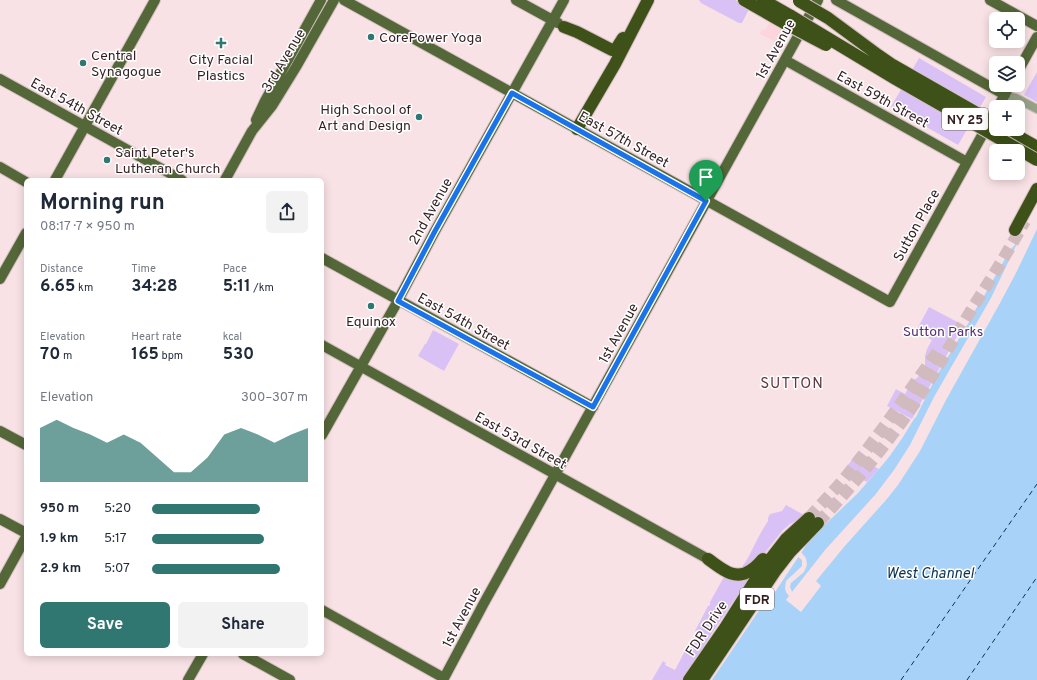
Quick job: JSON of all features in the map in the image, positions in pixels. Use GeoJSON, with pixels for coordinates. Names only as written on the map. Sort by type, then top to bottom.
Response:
{"type":"FeatureCollection","features":[{"type":"Feature","properties":{"kind":"highway"},"geometry":{"type":"LineString","coordinates":[[577,129],[615,64],[648,0]]}},
{"type":"Feature","properties":{"kind":"highway"},"geometry":{"type":"LineString","coordinates":[[744,0],[816,40],[895,75],[1037,156]]}},
{"type":"Feature","properties":{"kind":"highway","name":"NY 25"},"geometry":{"type":"LineString","coordinates":[[763,0],[794,6],[894,78],[1037,160]]}},
{"type":"Feature","properties":{"kind":"highway","name":"NY 25"},"geometry":{"type":"LineString","coordinates":[[780,0],[868,44],[900,65],[989,116]]}},
{"type":"Feature","properties":{"kind":"highway"},"geometry":{"type":"LineString","coordinates":[[794,6],[832,20],[891,64],[989,120]]}},
{"type":"Feature","properties":{"kind":"highway"},"geometry":{"type":"LineString","coordinates":[[564,27],[614,50],[638,18]]}},
{"type":"Feature","properties":{"kind":"highway"},"geometry":{"type":"LineString","coordinates":[[1017,136],[1037,147]]}},
{"type":"Feature","properties":{"kind":"highway"},"geometry":{"type":"LineString","coordinates":[[1023,136],[1037,144]]}},
{"type":"Feature","properties":{"kind":"highway"},"geometry":{"type":"LineString","coordinates":[[1015,230],[1037,189]]}},
{"type":"Feature","properties":{"kind":"highway","name":"FDR Drive"},"geometry":{"type":"LineString","coordinates":[[689,680],[768,561],[782,545],[813,521],[776,570],[702,680]]}},
{"type":"Feature","properties":{"kind":"highway"},"geometry":{"type":"LineString","coordinates":[[708,558],[727,572],[734,575],[740,575],[751,570],[782,545]]}},
{"type":"Feature","properties":{"kind":"main road"},"geometry":{"type":"LineString","coordinates":[[57,178],[155,0]]}},
{"type":"Feature","properties":{"kind":"main road","name":"3rd Avenue"},"geometry":{"type":"LineString","coordinates":[[226,178],[252,131],[265,101],[321,0]]}},
{"type":"Feature","properties":{"kind":"main road","name":"3rd Avenue"},"geometry":{"type":"LineString","coordinates":[[252,131],[272,106],[300,61],[334,0]]}},
{"type":"Feature","properties":{"kind":"main road","name":"East 57th Street"},"geometry":{"type":"LineString","coordinates":[[344,0],[890,302]]}},
{"type":"Feature","properties":{"kind":"main road"},"geometry":{"type":"LineString","coordinates":[[516,0],[564,27]]}},
{"type":"Feature","properties":{"kind":"main road","name":"2nd Avenue"},"geometry":{"type":"LineString","coordinates":[[324,431],[398,301],[435,231],[564,0]]}},
{"type":"Feature","properties":{"kind":"main road","name":"1st Avenue"},"geometry":{"type":"LineString","coordinates":[[443,679],[818,0]]}},
{"type":"Feature","properties":{"kind":"main road"},"geometry":{"type":"LineString","coordinates":[[836,0],[1005,95]]}},
{"type":"Feature","properties":{"kind":"main road"},"geometry":{"type":"LineString","coordinates":[[990,0],[1037,26]]}},
{"type":"Feature","properties":{"kind":"main road"},"geometry":{"type":"LineString","coordinates":[[1025,59],[1037,38]]}},
{"type":"Feature","properties":{"kind":"main road","name":"East 59th Street"},"geometry":{"type":"LineString","coordinates":[[785,60],[967,162]]}},
{"type":"Feature","properties":{"kind":"main road","name":"East 54th Street"},"geometry":{"type":"LineString","coordinates":[[0,79],[178,178]]}},
{"type":"Feature","properties":{"kind":"main road"},"geometry":{"type":"LineString","coordinates":[[1002,100],[1006,92]]}},
{"type":"Feature","properties":{"kind":"main road","name":"Sutton Place"},"geometry":{"type":"LineString","coordinates":[[890,302],[989,123]]}},
{"type":"Feature","properties":{"kind":"main road"},"geometry":{"type":"LineString","coordinates":[[0,168],[24,181]]}},
{"type":"Feature","properties":{"kind":"main road"},"geometry":{"type":"LineString","coordinates":[[0,279],[24,237]]}},
{"type":"Feature","properties":{"kind":"main road","name":"East 54th Street"},"geometry":{"type":"LineString","coordinates":[[324,259],[593,407]]}},
{"type":"Feature","properties":{"kind":"main road","name":"East 53rd Street"},"geometry":{"type":"LineString","coordinates":[[324,346],[555,475],[708,558]]}},
{"type":"Feature","properties":{"kind":"main road"},"geometry":{"type":"LineString","coordinates":[[0,431],[24,444]]}},
{"type":"Feature","properties":{"kind":"main road"},"geometry":{"type":"LineString","coordinates":[[0,519],[24,533]]}},
{"type":"Feature","properties":{"kind":"main road"},"geometry":{"type":"LineString","coordinates":[[0,584],[24,541]]}},
{"type":"Feature","properties":{"kind":"main road"},"geometry":{"type":"LineString","coordinates":[[324,611],[443,679]]}},
{"type":"Feature","properties":{"kind":"main road"},"geometry":{"type":"LineString","coordinates":[[188,680],[201,656]]}},
{"type":"Feature","properties":{"kind":"main road"},"geometry":{"type":"LineString","coordinates":[[247,656],[290,680]]}},
{"type":"Feature","properties":{"kind":"street"},"geometry":{"type":"LineString","coordinates":[[1005,95],[1016,98],[1037,109]]}},
{"type":"Feature","properties":{"kind":"shaded area"},"geometry":{"type":"Polygon","coordinates":[[[771,21],[784,28],[776,42],[760,34],[762,29],[765,30],[771,21]]]}},
{"type":"Feature","properties":{"kind":"green space"},"geometry":{"type":"Polygon","coordinates":[[[699,0],[735,0],[749,9],[742,23],[739,23],[701,3],[699,0]]]}},
{"type":"Feature","properties":{"kind":"green space"},"geometry":{"type":"Polygon","coordinates":[[[919,58],[986,97],[958,145],[891,107],[919,58]]]}},
{"type":"Feature","properties":{"kind":"green space"},"geometry":{"type":"Polygon","coordinates":[[[1037,72],[1037,102],[1024,95],[1037,72]]]}},
{"type":"Feature","properties":{"kind":"green space","name":"Sutton Parks"},"geometry":{"type":"Polygon","coordinates":[[[929,307],[963,325],[912,419],[887,406],[896,389],[905,394],[912,381],[917,378],[925,368],[925,356],[932,340],[916,331],[929,307]]]}},
{"type":"Feature","properties":{"kind":"green space"},"geometry":{"type":"Polygon","coordinates":[[[433,330],[459,344],[444,371],[418,356],[433,330]]]}},
{"type":"Feature","properties":{"kind":"green space"},"geometry":{"type":"Polygon","coordinates":[[[855,456],[879,469],[867,482],[844,470],[855,456]]]}},
{"type":"Feature","properties":{"kind":"green space"},"geometry":{"type":"Polygon","coordinates":[[[786,505],[804,515],[783,530],[760,559],[736,572],[740,569],[748,557],[768,521],[770,514],[782,511],[786,505]]]}},
{"type":"Feature","properties":{"kind":"green space"},"geometry":{"type":"Polygon","coordinates":[[[725,575],[750,577],[682,680],[652,680],[663,661],[666,663],[665,665],[675,670],[688,645],[694,639],[697,632],[695,631],[725,575]]]}},
{"type":"Feature","properties":{"kind":"water","name":"West Channel"},"geometry":{"type":"Polygon","coordinates":[[[1037,214],[1037,680],[712,680],[762,606],[765,607],[811,538],[857,494],[889,457],[903,437],[916,417],[937,375],[1010,250],[1015,245],[1018,238],[1020,239],[1037,214]]]}},
{"type":"Feature","properties":{"kind":"pier"},"geometry":{"type":"Polygon","coordinates":[[[1037,212],[1037,229],[1016,273],[946,400],[920,451],[898,485],[886,500],[816,581],[821,586],[801,612],[786,600],[789,596],[785,588],[786,581],[802,566],[802,560],[797,556],[800,551],[806,558],[807,565],[804,572],[791,583],[790,587],[792,592],[825,550],[875,495],[894,470],[910,445],[934,397],[991,298],[1025,227],[1037,212]]]}},
{"type":"Feature","properties":{"kind":"ferry route"},"geometry":{"type":"LineString","coordinates":[[901,680],[1037,484]]}},
{"type":"Feature","properties":{"kind":"ferry route"},"geometry":{"type":"LineString","coordinates":[[967,680],[1037,577]]}},
{"type":"Feature","properties":{"kind":"tunnel"},"geometry":{"type":"LineString","coordinates":[[818,523],[874,458],[914,404],[1025,221]]}},
{"type":"Feature","properties":{"kind":"tunnel"},"geometry":{"type":"LineString","coordinates":[[809,518],[844,479],[938,351]]}},
{"type":"Feature","properties":{"kind":"place","name":"CorePower Yoga"},"geometry":{"type":"Point","coordinates":[371,37]}},
{"type":"Feature","properties":{"kind":"place","name":"City Facial Plastics"},"geometry":{"type":"Point","coordinates":[221,43]}},
{"type":"Feature","properties":{"kind":"place","name":"Central Synagogue"},"geometry":{"type":"Point","coordinates":[83,63]}},
{"type":"Feature","properties":{"kind":"place","name":"High School of Art and Design"},"geometry":{"type":"Point","coordinates":[419,117]}},
{"type":"Feature","properties":{"kind":"place","name":"Saint Peter's Lutheran Church"},"geometry":{"type":"Point","coordinates":[107,160]}},
{"type":"Feature","properties":{"kind":"place","name":"Equinox"},"geometry":{"type":"Point","coordinates":[371,306]}},
{"type":"Feature","properties":{"kind":"district","name":"SUTTON"},"geometry":{"type":"Point","coordinates":[792,383]}},
{"type":"Feature","properties":{"kind":"route"},"geometry":{"type":"LineString","coordinates":[[512,93],[706,201],[593,407],[398,301],[512,93]]}}]}
